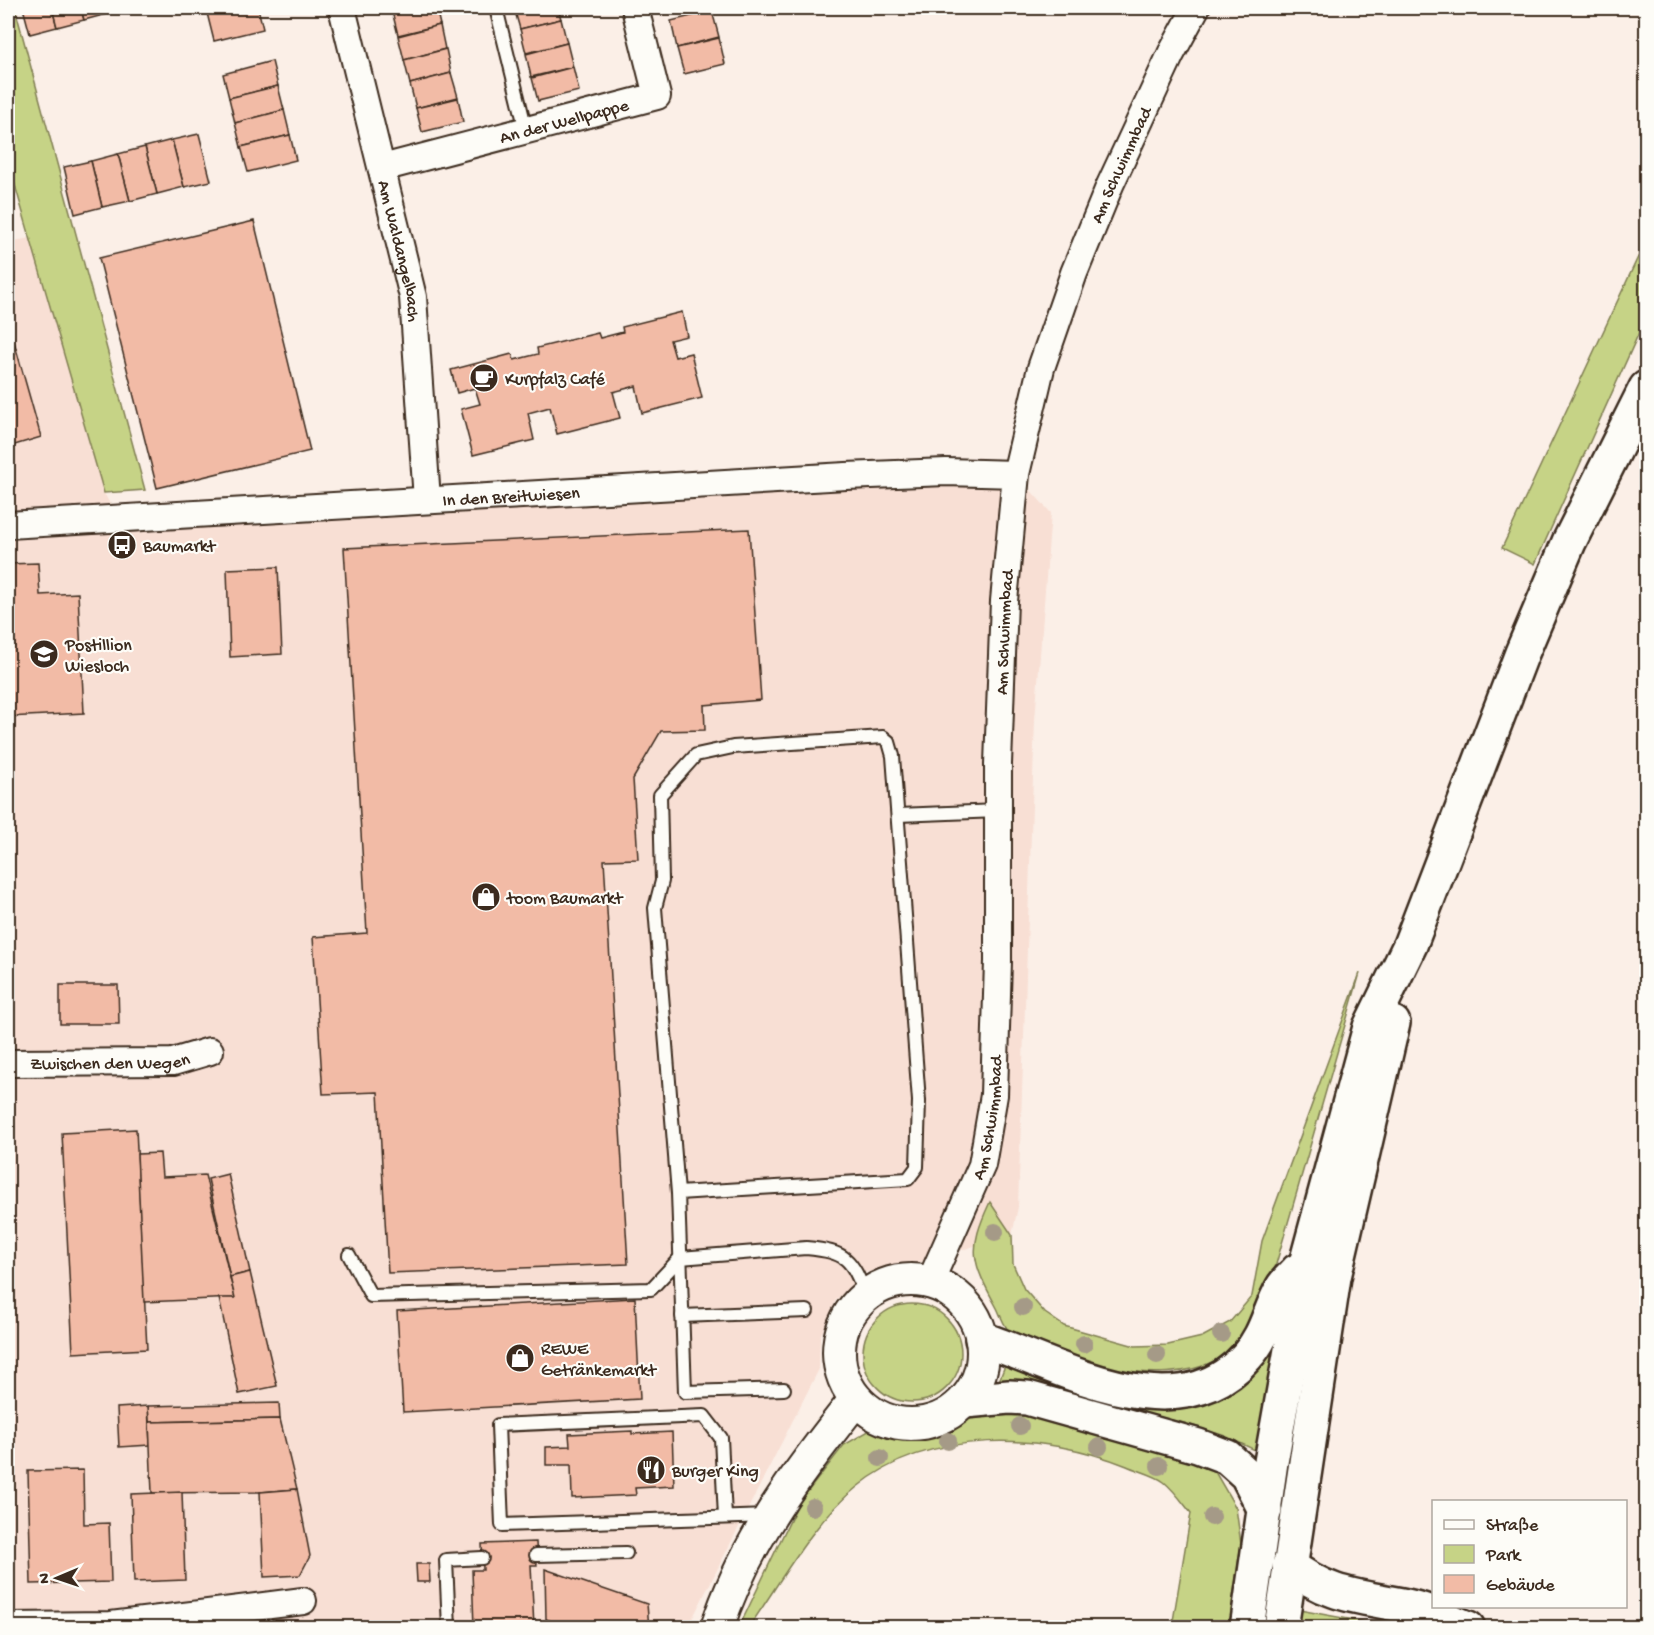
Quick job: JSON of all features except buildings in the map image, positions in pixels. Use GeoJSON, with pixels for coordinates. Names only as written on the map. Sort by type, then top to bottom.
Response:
{"type":"FeatureCollection","features":[{"type":"Feature","properties":{"kind":"main road"},"geometry":{"type":"LineString","coordinates":[[1247,1628],[1270,1462],[1307,1260],[1370,1027],[1410,945],[1522,652],[1569,542],[1647,388]]}},
{"type":"Feature","properties":{"kind":"main road"},"geometry":{"type":"LineString","coordinates":[[1281,1628],[1334,1277],[1410,945]]}},
{"type":"Feature","properties":{"kind":"main road"},"geometry":{"type":"LineString","coordinates":[[982,1339],[1093,1382],[1159,1393],[1185,1392],[1226,1376],[1246,1357],[1272,1315],[1283,1286],[1307,1260]]}},
{"type":"Feature","properties":{"kind":"main road"},"geometry":{"type":"LineString","coordinates":[[965,1401],[1027,1398],[1198,1446],[1227,1458],[1247,1475],[1265,1510]]}},
{"type":"Feature","properties":{"kind":"main road"},"geometry":{"type":"LineString","coordinates":[[1289,1565],[1310,1582],[1338,1594],[1417,1608],[1468,1628]]}},
{"type":"Feature","properties":{"kind":"street","name":"Am Waldangelbach"},"geometry":{"type":"LineString","coordinates":[[342,8],[413,297],[427,500]]}},
{"type":"Feature","properties":{"kind":"street","name":"An der Wellpappe"},"geometry":{"type":"LineString","coordinates":[[382,168],[657,96],[636,8]]}},
{"type":"Feature","properties":{"kind":"street","name":"Am Schwimmbad"},"geometry":{"type":"LineString","coordinates":[[930,1282],[982,1165],[994,1095],[1004,601],[1016,474],[1041,368],[1074,273],[1110,184],[1171,54],[1196,8]]}},
{"type":"Feature","properties":{"kind":"street","name":"In den Breitwiesen"},"geometry":{"type":"LineString","coordinates":[[8,525],[857,476],[946,472],[1016,474]]}},
{"type":"Feature","properties":{"kind":"street","name":"Zwischen den Wegen"},"geometry":{"type":"LineString","coordinates":[[8,1063],[173,1062],[210,1051]]}},
{"type":"Feature","properties":{"kind":"street"},"geometry":{"type":"LineString","coordinates":[[896,1281],[930,1282],[948,1291],[964,1303],[975,1320],[982,1339],[980,1372],[965,1401],[936,1420],[910,1424],[884,1420],[856,1399],[846,1383],[840,1365],[839,1346],[844,1327],[853,1310],[866,1296],[896,1281]]}},
{"type":"Feature","properties":{"kind":"street"},"geometry":{"type":"LineString","coordinates":[[717,1628],[750,1552],[770,1515],[813,1452],[856,1399]]}},
{"type":"Feature","properties":{"kind":"street"},"geometry":{"type":"LineString","coordinates":[[8,1626],[111,1625],[303,1601]]}},
{"type":"Feature","properties":{"kind":"lane"},"geometry":{"type":"LineString","coordinates":[[496,8],[526,130]]}},
{"type":"Feature","properties":{"kind":"lane"},"geometry":{"type":"LineString","coordinates":[[678,1193],[908,1179],[917,1167],[919,1101],[898,815],[893,756],[889,742],[883,736],[733,747],[696,755],[660,795],[662,881],[655,908],[678,1193],[685,1392],[784,1389]]}},
{"type":"Feature","properties":{"kind":"lane"},"geometry":{"type":"LineString","coordinates":[[898,815],[998,811]]}},
{"type":"Feature","properties":{"kind":"lane"},"geometry":{"type":"LineString","coordinates":[[349,1255],[372,1296],[651,1289],[680,1258],[806,1248],[840,1254],[855,1268],[866,1296]]}},
{"type":"Feature","properties":{"kind":"lane"},"geometry":{"type":"LineString","coordinates":[[682,1316],[807,1311]]}},
{"type":"Feature","properties":{"kind":"lane"},"geometry":{"type":"LineString","coordinates":[[725,1517],[721,1438],[704,1416],[498,1425],[502,1524],[725,1517],[770,1515]]}},
{"type":"Feature","properties":{"kind":"lane"},"geometry":{"type":"LineString","coordinates":[[536,1554],[626,1553]]}},
{"type":"Feature","properties":{"kind":"lane"},"geometry":{"type":"LineString","coordinates":[[449,1628],[446,1560],[482,1558]]}},
{"type":"Feature","properties":{"kind":"shaded area"},"geometry":{"type":"Polygon","coordinates":[[[31,238],[104,493],[118,519],[1016,474],[1051,513],[1035,720],[1018,1207],[1012,1235],[897,1269],[866,1272],[836,1300],[820,1337],[819,1369],[688,1627],[8,1628],[8,242],[31,238]]]}},
{"type":"Feature","properties":{"kind":"green space"},"geometry":{"type":"Polygon","coordinates":[[[8,8],[15,8],[145,490],[104,493],[8,161],[8,8]]]}},
{"type":"Feature","properties":{"kind":"green space"},"geometry":{"type":"Polygon","coordinates":[[[1646,240],[1646,317],[1535,564],[1502,548],[1646,240]]]}},
{"type":"Feature","properties":{"kind":"green space"},"geometry":{"type":"Polygon","coordinates":[[[1360,973],[1266,1299],[1244,1333],[1230,1349],[1214,1361],[1193,1369],[1140,1372],[1112,1369],[1056,1355],[1032,1346],[1010,1333],[982,1279],[975,1256],[978,1233],[990,1202],[1012,1235],[1013,1264],[1024,1289],[1045,1313],[1064,1326],[1135,1346],[1168,1345],[1202,1337],[1230,1322],[1252,1296],[1262,1241],[1360,973]]]}},
{"type":"Feature","properties":{"kind":"green space"},"geometry":{"type":"Polygon","coordinates":[[[912,1304],[931,1308],[947,1318],[957,1334],[961,1353],[957,1372],[947,1388],[931,1398],[912,1402],[893,1398],[877,1388],[867,1372],[863,1353],[867,1334],[877,1318],[893,1308],[912,1304]]]}},
{"type":"Feature","properties":{"kind":"green space"},"geometry":{"type":"Polygon","coordinates":[[[1270,1349],[1274,1354],[1257,1451],[1225,1436],[1184,1423],[1014,1382],[999,1381],[1008,1358],[1132,1399],[1270,1349]]]}},
{"type":"Feature","properties":{"kind":"green space"},"geometry":{"type":"Polygon","coordinates":[[[1024,1407],[1181,1453],[1214,1470],[1236,1508],[1241,1544],[1229,1627],[1172,1627],[1191,1513],[1164,1482],[1095,1455],[1060,1447],[1024,1442],[988,1442],[952,1445],[918,1454],[886,1468],[857,1487],[826,1517],[798,1553],[749,1627],[743,1627],[742,1621],[798,1504],[844,1445],[879,1425],[916,1435],[988,1408],[1024,1407]]]}},
{"type":"Feature","properties":{"kind":"green space"},"geometry":{"type":"Polygon","coordinates":[[[1294,1609],[1392,1627],[1292,1628],[1294,1609]]]}},
{"type":"Feature","properties":{"kind":"place","name":"Kurpfalz Café"},"geometry":{"type":"Point","coordinates":[484,378]}},
{"type":"Feature","properties":{"kind":"place","name":"Baumarkt"},"geometry":{"type":"Point","coordinates":[122,545]}},
{"type":"Feature","properties":{"kind":"place","name":"Postillion Wiesloch"},"geometry":{"type":"Point","coordinates":[44,654]}},
{"type":"Feature","properties":{"kind":"place","name":"toom Baumarkt"},"geometry":{"type":"Point","coordinates":[486,897]}},
{"type":"Feature","properties":{"kind":"place","name":"REWE Getränkemarkt"},"geometry":{"type":"Point","coordinates":[520,1358]}},
{"type":"Feature","properties":{"kind":"place","name":"Burger King"},"geometry":{"type":"Point","coordinates":[651,1470]}}]}
